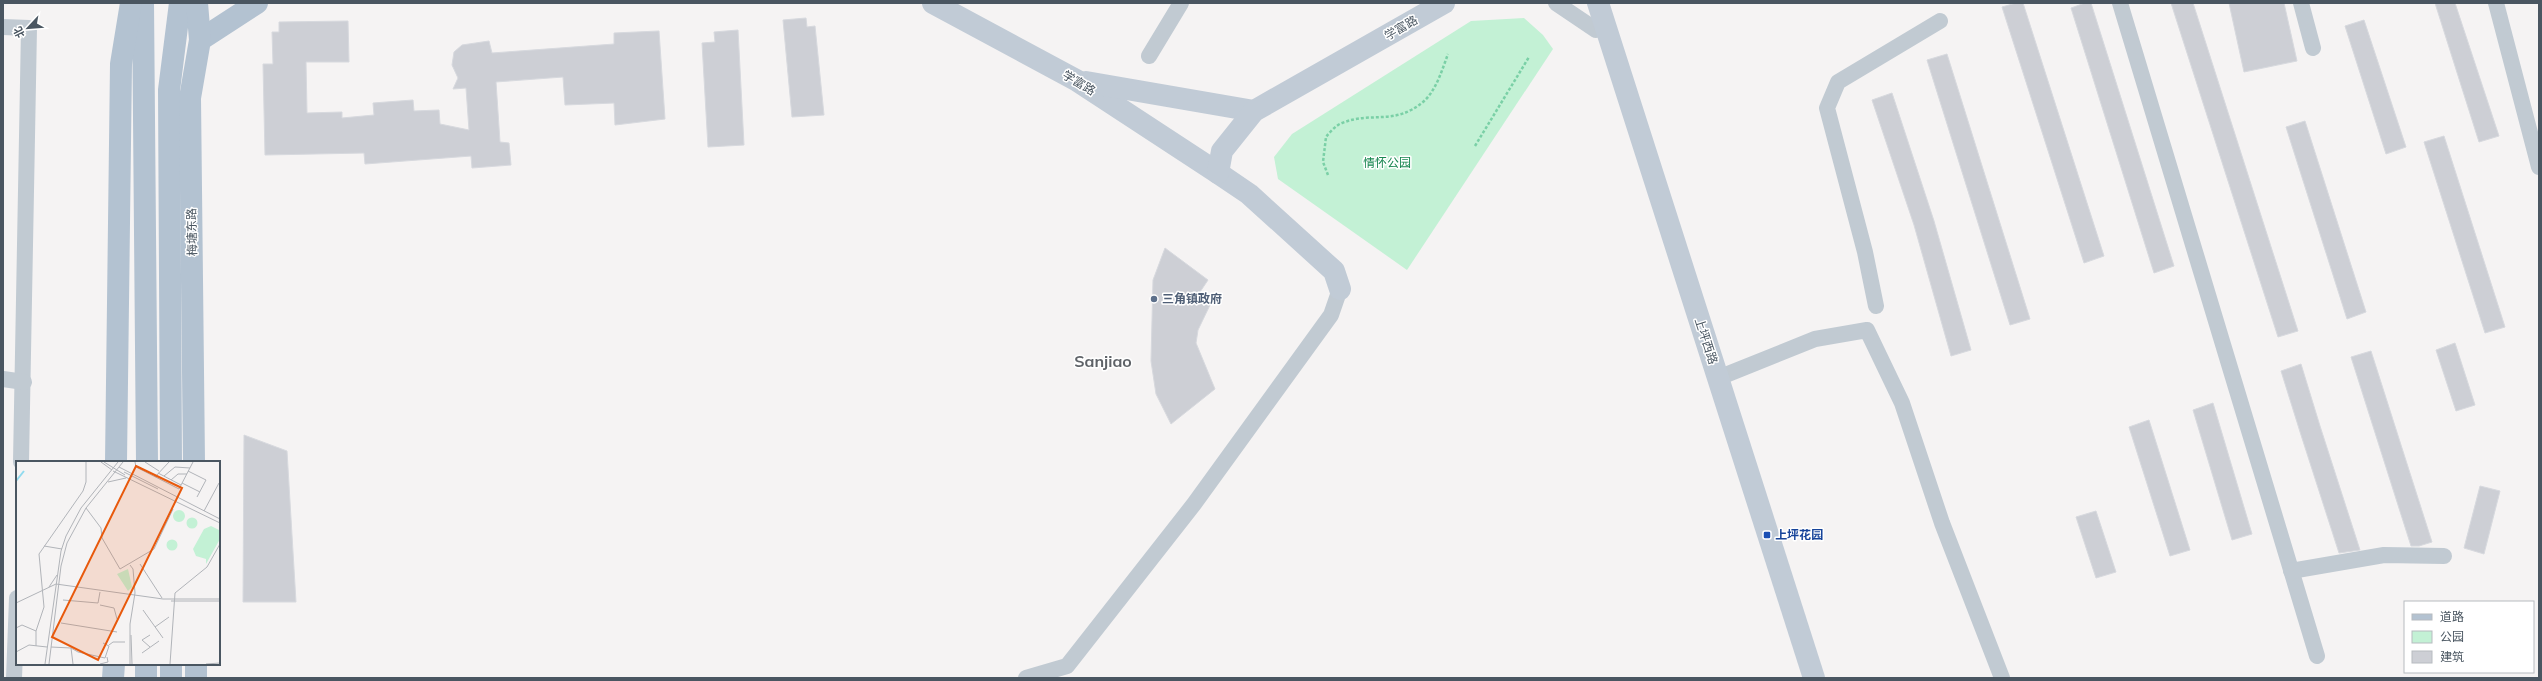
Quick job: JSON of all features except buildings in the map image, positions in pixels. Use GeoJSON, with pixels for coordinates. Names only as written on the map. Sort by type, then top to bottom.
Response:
{"type":"FeatureCollection","features":[{"type":"Feature","properties":{"kind":"main road"},"geometry":{"type":"LineString","coordinates":[[116,461],[121,64],[131,3]]}},
{"type":"Feature","properties":{"kind":"main road"},"geometry":{"type":"LineString","coordinates":[[143,3],[147,459]]}},
{"type":"Feature","properties":{"kind":"main road"},"geometry":{"type":"LineString","coordinates":[[171,459],[169,90],[180,3]]}},
{"type":"Feature","properties":{"kind":"main road","name":"梅塘东路"},"geometry":{"type":"LineString","coordinates":[[194,461],[190,98],[200,40],[197,3]]}},
{"type":"Feature","properties":{"kind":"main road"},"geometry":{"type":"LineString","coordinates":[[200,40],[257,3]]}},
{"type":"Feature","properties":{"kind":"main road"},"geometry":{"type":"LineString","coordinates":[[114,665],[114,678]]}},
{"type":"Feature","properties":{"kind":"main road"},"geometry":{"type":"LineString","coordinates":[[146,665],[146,678]]}},
{"type":"Feature","properties":{"kind":"main road"},"geometry":{"type":"LineString","coordinates":[[171,665],[171,678]]}},
{"type":"Feature","properties":{"kind":"main road"},"geometry":{"type":"LineString","coordinates":[[196,665],[196,678]]}},
{"type":"Feature","properties":{"kind":"street","name":"学富路"},"geometry":{"type":"LineString","coordinates":[[934,3],[1076,80],[1249,194],[1334,271],[1340,289]]}},
{"type":"Feature","properties":{"kind":"street"},"geometry":{"type":"LineString","coordinates":[[1149,56],[1182,3]]}},
{"type":"Feature","properties":{"kind":"street","name":"学富路"},"geometry":{"type":"LineString","coordinates":[[1218,173],[1222,151],[1254,111],[1444,3]]}},
{"type":"Feature","properties":{"kind":"street"},"geometry":{"type":"LineString","coordinates":[[1556,3],[1597,10]]}},
{"type":"Feature","properties":{"kind":"street"},"geometry":{"type":"LineString","coordinates":[[2120,3],[2317,656]]}},
{"type":"Feature","properties":{"kind":"street"},"geometry":{"type":"LineString","coordinates":[[2301,3],[2313,48]]}},
{"type":"Feature","properties":{"kind":"street"},"geometry":{"type":"LineString","coordinates":[[2496,3],[2539,167]]}},
{"type":"Feature","properties":{"kind":"street","name":"上坪西路"},"geometry":{"type":"LineString","coordinates":[[1597,10],[1718,378],[1814,678]]}},
{"type":"Feature","properties":{"kind":"street","name":"上坪西路"},"geometry":{"type":"LineString","coordinates":[[1597,10],[1803,678]]}},
{"type":"Feature","properties":{"kind":"street"},"geometry":{"type":"LineString","coordinates":[[1876,306],[1865,252],[1827,108],[1838,82],[1940,21]]}},
{"type":"Feature","properties":{"kind":"street"},"geometry":{"type":"LineString","coordinates":[[3,27],[29,28],[24,382],[21,461]]}},
{"type":"Feature","properties":{"kind":"street"},"geometry":{"type":"LineString","coordinates":[[1076,80],[1254,111]]}},
{"type":"Feature","properties":{"kind":"street"},"geometry":{"type":"LineString","coordinates":[[1026,678],[1067,666],[1194,504],[1331,315],[1340,289]]}},
{"type":"Feature","properties":{"kind":"street"},"geometry":{"type":"LineString","coordinates":[[1718,378],[1815,339],[1867,330],[1902,403],[1942,522],[2002,678]]}},
{"type":"Feature","properties":{"kind":"street"},"geometry":{"type":"LineString","coordinates":[[3,379],[24,382]]}},
{"type":"Feature","properties":{"kind":"street"},"geometry":{"type":"LineString","coordinates":[[2291,571],[2384,555],[2444,556]]}},
{"type":"Feature","properties":{"kind":"street"},"geometry":{"type":"LineString","coordinates":[[14,678],[16,625]]}},
{"type":"Feature","properties":{"kind":"path"},"geometry":{"type":"LineString","coordinates":[[1328,175],[1323,162],[1326,136],[1340,123],[1363,117],[1389,118],[1405,113],[1424,102],[1435,86],[1448,54]]}},
{"type":"Feature","properties":{"kind":"path"},"geometry":{"type":"LineString","coordinates":[[1475,146],[1529,57]]}},
{"type":"Feature","properties":{"kind":"green space","name":"情怀公园"},"geometry":{"type":"Polygon","coordinates":[[[1524,18],[1543,35],[1553,49],[1407,270],[1278,179],[1274,157],[1292,134],[1471,21],[1524,18]]]}},
{"type":"Feature","properties":{"kind":"place","name":"三角镇政府"},"geometry":{"type":"Point","coordinates":[1154,299]}},
{"type":"Feature","properties":{"kind":"place","name":"上坪花园"},"geometry":{"type":"Point","coordinates":[1767,535]}},
{"type":"Feature","properties":{"kind":"district","name":"Sanjiao"},"geometry":{"type":"Point","coordinates":[1103,361]}}]}
